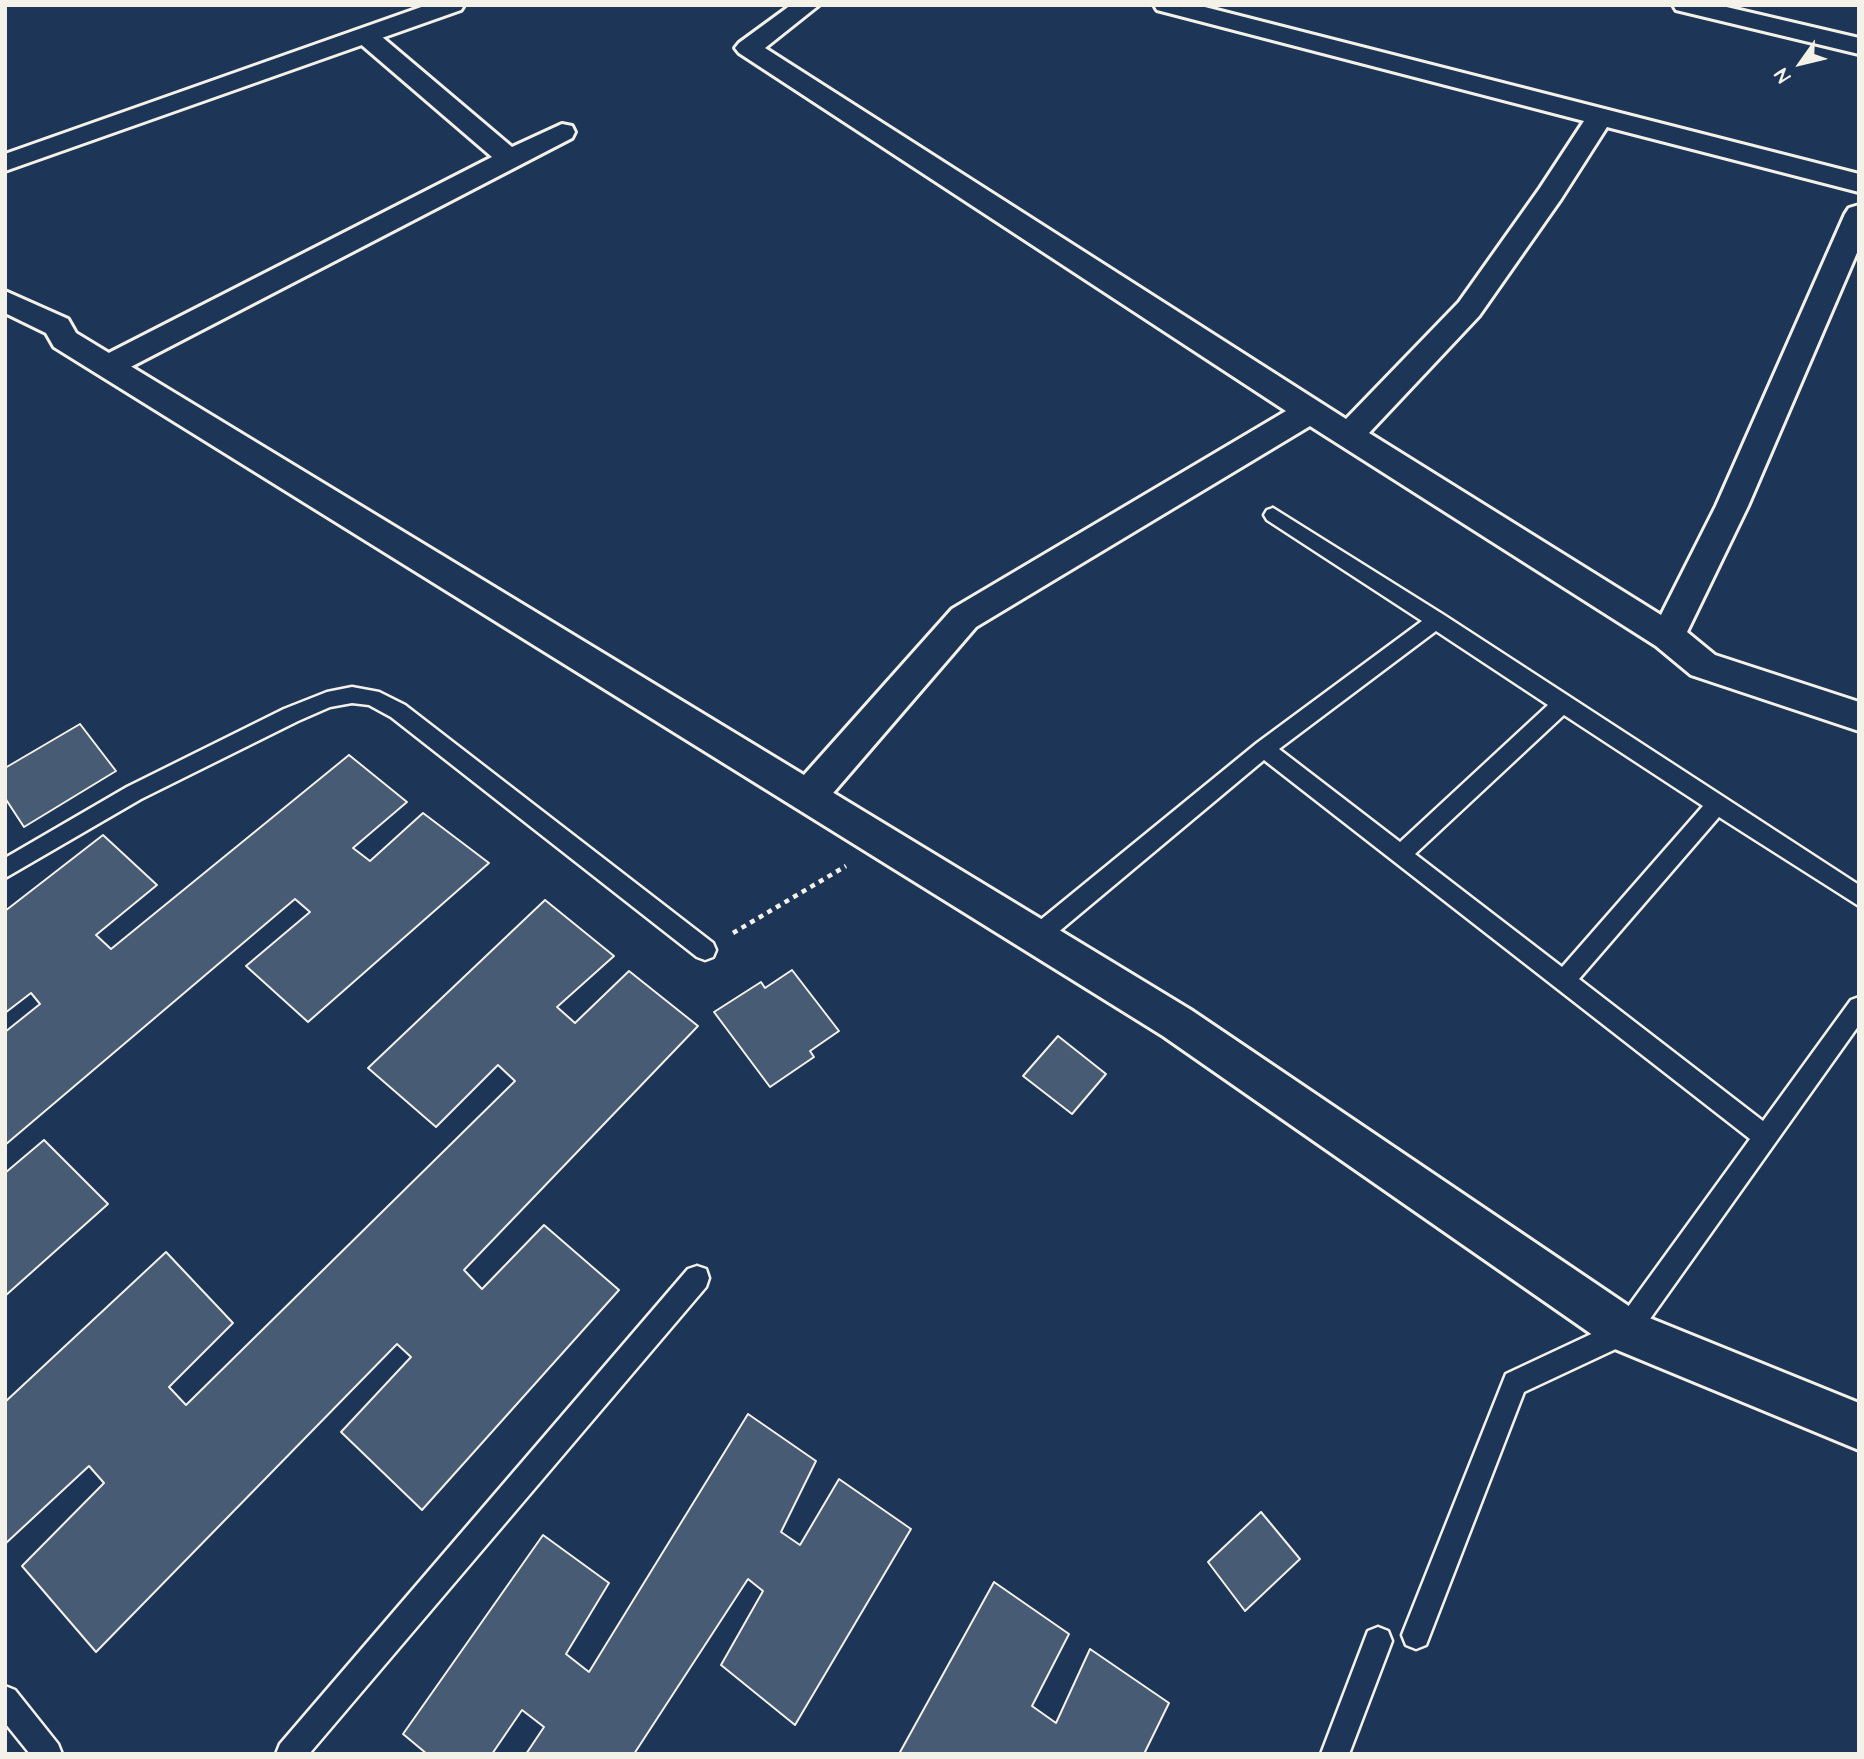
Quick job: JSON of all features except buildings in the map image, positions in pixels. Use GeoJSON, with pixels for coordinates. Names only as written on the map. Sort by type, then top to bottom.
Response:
{"type":"FeatureCollection","features":[{"type":"Feature","properties":{"kind":"street"},"geometry":{"type":"LineString","coordinates":[[5,143],[388,5]]}},
{"type":"Feature","properties":{"kind":"street"},"geometry":{"type":"LineString","coordinates":[[5,163],[452,5]]}},
{"type":"Feature","properties":{"kind":"street"},"geometry":{"type":"LineString","coordinates":[[807,5],[748,48],[1310,411],[1668,636],[1703,665],[1859,717]]}},
{"type":"Feature","properties":{"kind":"street"},"geometry":{"type":"LineString","coordinates":[[1166,5],[1859,183]]}},
{"type":"Feature","properties":{"kind":"street"},"geometry":{"type":"LineString","coordinates":[[1685,5],[1859,46]]}},
{"type":"Feature","properties":{"kind":"street"},"geometry":{"type":"LineString","coordinates":[[1734,5],[1859,34]]}},
{"type":"Feature","properties":{"kind":"street"},"geometry":{"type":"LineString","coordinates":[[366,36],[510,159]]}},
{"type":"Feature","properties":{"kind":"street"},"geometry":{"type":"LineString","coordinates":[[1349,435],[1469,309],[1551,193],[1601,115]]}},
{"type":"Feature","properties":{"kind":"street"},"geometry":{"type":"LineString","coordinates":[[108,366],[562,132]]}},
{"type":"Feature","properties":{"kind":"street"},"geometry":{"type":"LineString","coordinates":[[1668,636],[1732,506],[1859,214]]}},
{"type":"Feature","properties":{"kind":"street"},"geometry":{"type":"LineString","coordinates":[[5,301],[57,326],[65,340],[1177,1023],[1626,1331],[1859,1427]]}},
{"type":"Feature","properties":{"kind":"street"},"geometry":{"type":"LineString","coordinates":[[5,328],[36,343],[65,340]]}},
{"type":"Feature","properties":{"kind":"street"},"geometry":{"type":"LineString","coordinates":[[808,796],[964,618],[1310,411]]}},
{"type":"Feature","properties":{"kind":"lane"},"geometry":{"type":"LineString","coordinates":[[1273,515],[1859,897]]}},
{"type":"Feature","properties":{"kind":"lane"},"geometry":{"type":"LineString","coordinates":[[1036,936],[1264,749],[1437,621]]}},
{"type":"Feature","properties":{"kind":"lane"},"geometry":{"type":"LineString","coordinates":[[5,869],[134,793],[291,715],[327,700],[352,695],[373,698],[398,711],[705,950]]}},
{"type":"Feature","properties":{"kind":"lane"},"geometry":{"type":"LineString","coordinates":[[1401,854],[1563,703]]}},
{"type":"Feature","properties":{"kind":"lane"},"geometry":{"type":"LineString","coordinates":[[1264,749],[1766,1137]]}},
{"type":"Feature","properties":{"kind":"lane"},"geometry":{"type":"LineString","coordinates":[[1565,979],[1718,804]]}},
{"type":"Feature","properties":{"kind":"lane"},"geometry":{"type":"LineString","coordinates":[[1416,1635],[1515,1383],[1626,1331],[1859,1007]]}},
{"type":"Feature","properties":{"kind":"lane"},"geometry":{"type":"LineString","coordinates":[[290,1754],[697,1278]]}},
{"type":"Feature","properties":{"kind":"lane"},"geometry":{"type":"LineString","coordinates":[[1335,1754],[1378,1641]]}},
{"type":"Feature","properties":{"kind":"lane"},"geometry":{"type":"LineString","coordinates":[[5,1700],[48,1754]]}},
{"type":"Feature","properties":{"kind":"path"},"geometry":{"type":"LineString","coordinates":[[705,950],[884,843]]}}]}
